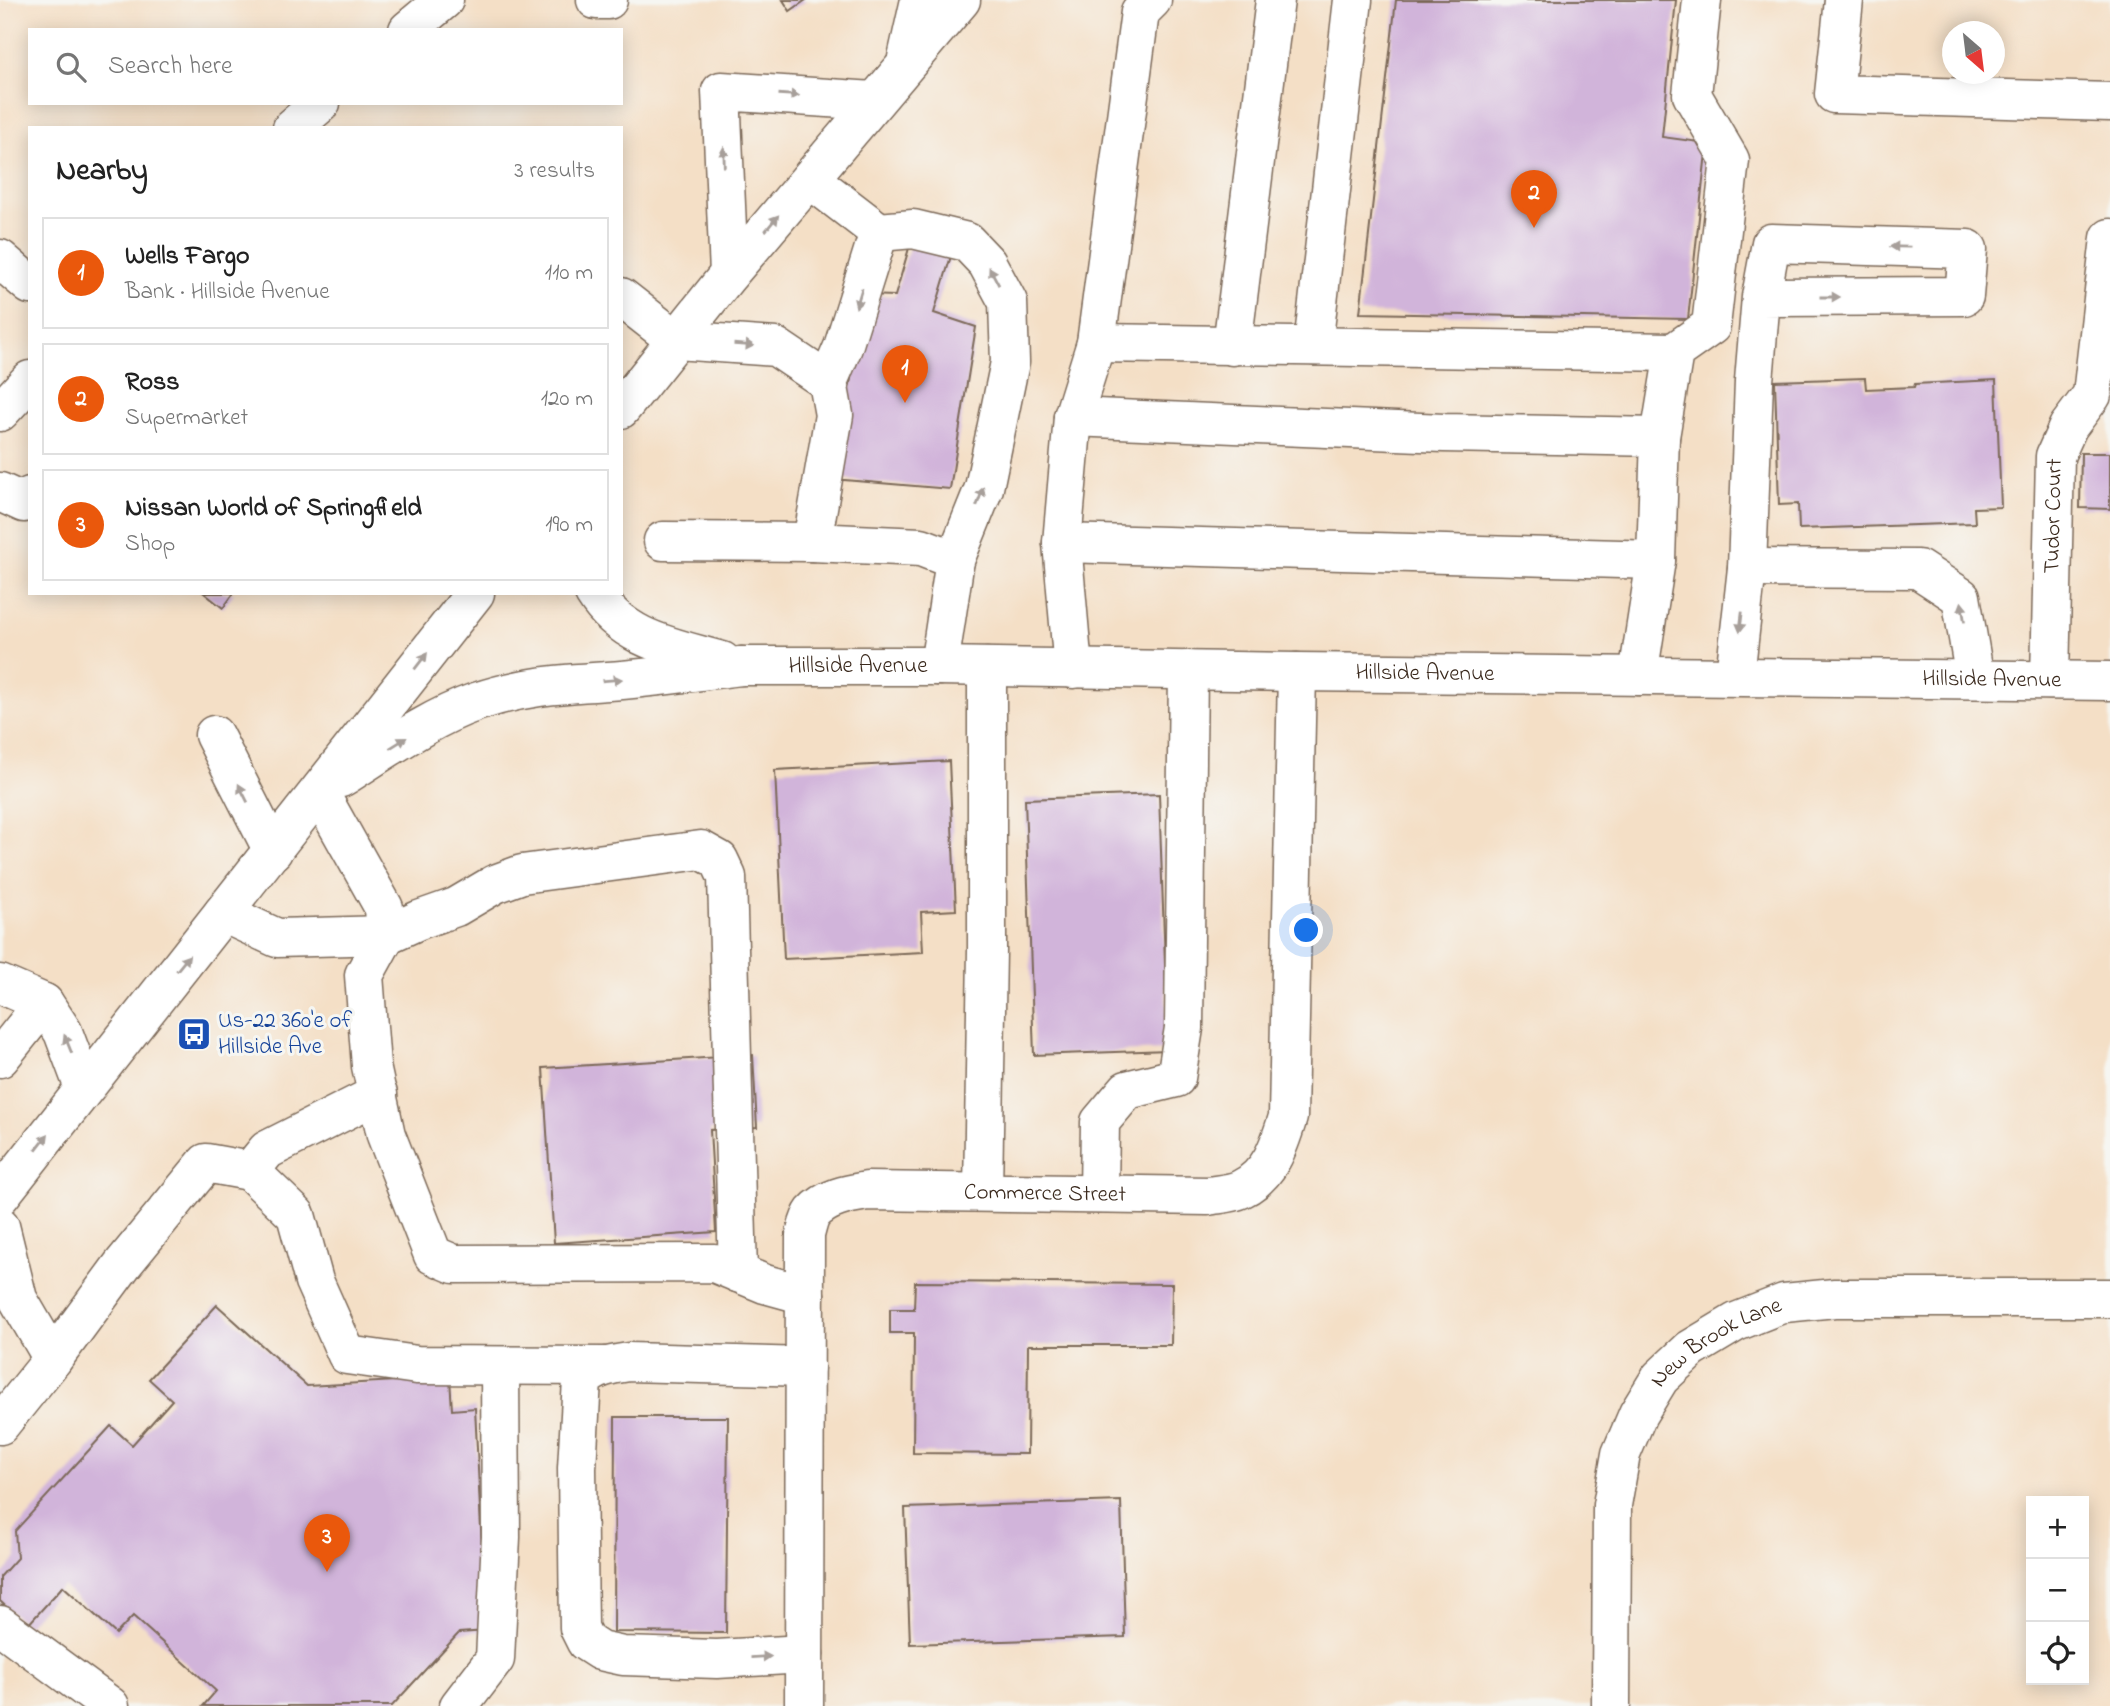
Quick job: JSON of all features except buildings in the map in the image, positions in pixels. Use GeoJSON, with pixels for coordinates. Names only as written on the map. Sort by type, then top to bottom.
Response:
{"type":"FeatureCollection","features":[{"type":"Feature","properties":{"kind":"main road"},"geometry":{"type":"LineString","coordinates":[[410,28],[444,0]]}},
{"type":"Feature","properties":{"kind":"main road"},"geometry":{"type":"LineString","coordinates":[[906,64],[920,0]]}},
{"type":"Feature","properties":{"kind":"main road"},"geometry":{"type":"LineString","coordinates":[[623,406],[729,274],[961,0]]}},
{"type":"Feature","properties":{"kind":"main road"},"geometry":{"type":"LineString","coordinates":[[1073,668],[1062,543],[1073,417],[1096,343],[1140,12],[1152,0]]}},
{"type":"Feature","properties":{"kind":"main road"},"geometry":{"type":"LineString","coordinates":[[1232,346],[1275,0]]}},
{"type":"Feature","properties":{"kind":"main road"},"geometry":{"type":"LineString","coordinates":[[1313,346],[1353,0]]}},
{"type":"Feature","properties":{"kind":"main road"},"geometry":{"type":"LineString","coordinates":[[1096,343],[1674,352],[1712,326],[1730,160],[1692,95],[1702,0]]}},
{"type":"Feature","properties":{"kind":"main road"},"geometry":{"type":"LineString","coordinates":[[1844,0],[1835,94],[2110,102]]}},
{"type":"Feature","properties":{"kind":"main road"},"geometry":{"type":"LineString","coordinates":[[729,274],[721,90],[874,101]]}},
{"type":"Feature","properties":{"kind":"main road"},"geometry":{"type":"LineString","coordinates":[[810,179],[879,232],[914,229],[967,242],[987,263],[1008,302],[1010,362],[984,488],[955,560],[939,666]]}},
{"type":"Feature","properties":{"kind":"main road"},"geometry":{"type":"LineString","coordinates":[[811,542],[834,415],[828,382],[843,347],[879,232]]}},
{"type":"Feature","properties":{"kind":"main road","name":"Tudor Court"},"geometry":{"type":"LineString","coordinates":[[2050,680],[2054,456],[2068,427],[2092,396],[2110,238]]}},
{"type":"Feature","properties":{"kind":"main road"},"geometry":{"type":"LineString","coordinates":[[1735,676],[1747,569],[1754,381],[1762,297],[1771,243],[1968,248],[1964,296],[1762,297]]}},
{"type":"Feature","properties":{"kind":"main road"},"geometry":{"type":"LineString","coordinates":[[0,259],[28,283]]}},
{"type":"Feature","properties":{"kind":"main road"},"geometry":{"type":"LineString","coordinates":[[623,299],[676,340],[776,347],[828,382]]}},
{"type":"Feature","properties":{"kind":"main road"},"geometry":{"type":"LineString","coordinates":[[1638,676],[1656,560],[1660,437],[1674,352]]}},
{"type":"Feature","properties":{"kind":"main road"},"geometry":{"type":"LineString","coordinates":[[0,412],[28,382]]}},
{"type":"Feature","properties":{"kind":"main road"},"geometry":{"type":"LineString","coordinates":[[1073,417],[1444,433],[1660,437]]}},
{"type":"Feature","properties":{"kind":"main road"},"geometry":{"type":"LineString","coordinates":[[663,541],[811,542],[921,548],[955,560]]}},
{"type":"Feature","properties":{"kind":"main road"},"geometry":{"type":"LineString","coordinates":[[1062,543],[1656,560]]}},
{"type":"Feature","properties":{"kind":"main road"},"geometry":{"type":"LineString","coordinates":[[1747,569],[1918,569],[1961,597],[1975,679]]}},
{"type":"Feature","properties":{"kind":"main road"},"geometry":{"type":"LineString","coordinates":[[0,1196],[319,792],[467,595]]}},
{"type":"Feature","properties":{"kind":"main road"},"geometry":{"type":"LineString","coordinates":[[595,595],[600,603],[632,632],[654,642],[741,666]]}},
{"type":"Feature","properties":{"kind":"main road"},"geometry":{"type":"LineString","coordinates":[[319,792],[415,732],[473,703],[503,693],[539,685],[608,681],[741,666]]}},
{"type":"Feature","properties":{"kind":"main road","name":"Hillside Avenue"},"geometry":{"type":"LineString","coordinates":[[741,666],[939,666],[2110,681]]}},
{"type":"Feature","properties":{"kind":"main road"},"geometry":{"type":"LineString","coordinates":[[983,1192],[987,950],[987,667]]}},
{"type":"Feature","properties":{"kind":"main road"},"geometry":{"type":"LineString","coordinates":[[1099,1194],[1100,1122],[1127,1090],[1177,1078],[1184,1027],[1188,670]]}},
{"type":"Feature","properties":{"kind":"main road","name":"Commerce Street"},"geometry":{"type":"LineString","coordinates":[[804,1706],[805,1235],[811,1215],[826,1202],[847,1194],[867,1191],[1208,1196],[1240,1190],[1264,1172],[1279,1149],[1288,1118],[1297,672]]}},
{"type":"Feature","properties":{"kind":"main road"},"geometry":{"type":"LineString","coordinates":[[214,735],[273,851]]}},
{"type":"Feature","properties":{"kind":"main road"},"geometry":{"type":"LineString","coordinates":[[319,792],[384,908],[386,935],[363,975],[371,1066],[386,1135],[433,1255],[454,1264],[714,1263],[765,1284],[805,1295]]}},
{"type":"Feature","properties":{"kind":"main road"},"geometry":{"type":"LineString","coordinates":[[223,913],[277,938],[386,935],[456,907],[495,884],[522,874],[701,850],[719,860],[727,877],[738,1273]]}},
{"type":"Feature","properties":{"kind":"main road"},"geometry":{"type":"LineString","coordinates":[[0,984],[44,1003],[63,1032],[84,1088]]}},
{"type":"Feature","properties":{"kind":"main road"},"geometry":{"type":"LineString","coordinates":[[0,1058],[44,1003]]}},
{"type":"Feature","properties":{"kind":"main road"},"geometry":{"type":"LineString","coordinates":[[250,1171],[267,1150],[377,1094]]}},
{"type":"Feature","properties":{"kind":"main road"},"geometry":{"type":"LineString","coordinates":[[0,1425],[123,1264],[206,1163],[250,1171],[296,1215],[314,1281],[347,1355],[417,1365],[604,1366],[628,1362],[805,1367]]}},
{"type":"Feature","properties":{"kind":"main road"},"geometry":{"type":"LineString","coordinates":[[0,1226],[18,1299],[53,1359]]}},
{"type":"Feature","properties":{"kind":"main road","name":"New Brook Lane"},"geometry":{"type":"LineString","coordinates":[[1611,1706],[1612,1505],[1621,1454],[1638,1414],[1660,1378],[1691,1349],[1736,1322],[1784,1303],[1835,1298],[2110,1298]]}},
{"type":"Feature","properties":{"kind":"main road"},"geometry":{"type":"LineString","coordinates":[[459,1706],[495,1659],[502,1536],[500,1366]]}},
{"type":"Feature","properties":{"kind":"main road"},"geometry":{"type":"LineString","coordinates":[[604,1366],[592,1371],[582,1380],[577,1468],[579,1628],[586,1643],[600,1651],[622,1656],[717,1659],[804,1654]]}},
{"type":"Feature","properties":{"kind":"main road"},"geometry":{"type":"LineString","coordinates":[[0,1625],[110,1706]]}},
{"type":"Feature","properties":{"kind":"place","name":"Ross"},"geometry":{"type":"Point","coordinates":[1534,228]}},
{"type":"Feature","properties":{"kind":"place","name":"Wells Fargo"},"geometry":{"type":"Point","coordinates":[905,403]}},
{"type":"Feature","properties":{"kind":"place","name":"Us-22 360'e of Hillside Ave"},"geometry":{"type":"Point","coordinates":[194,1034]}},
{"type":"Feature","properties":{"kind":"place","name":"Nissan World of Springfield"},"geometry":{"type":"Point","coordinates":[327,1572]}}]}
